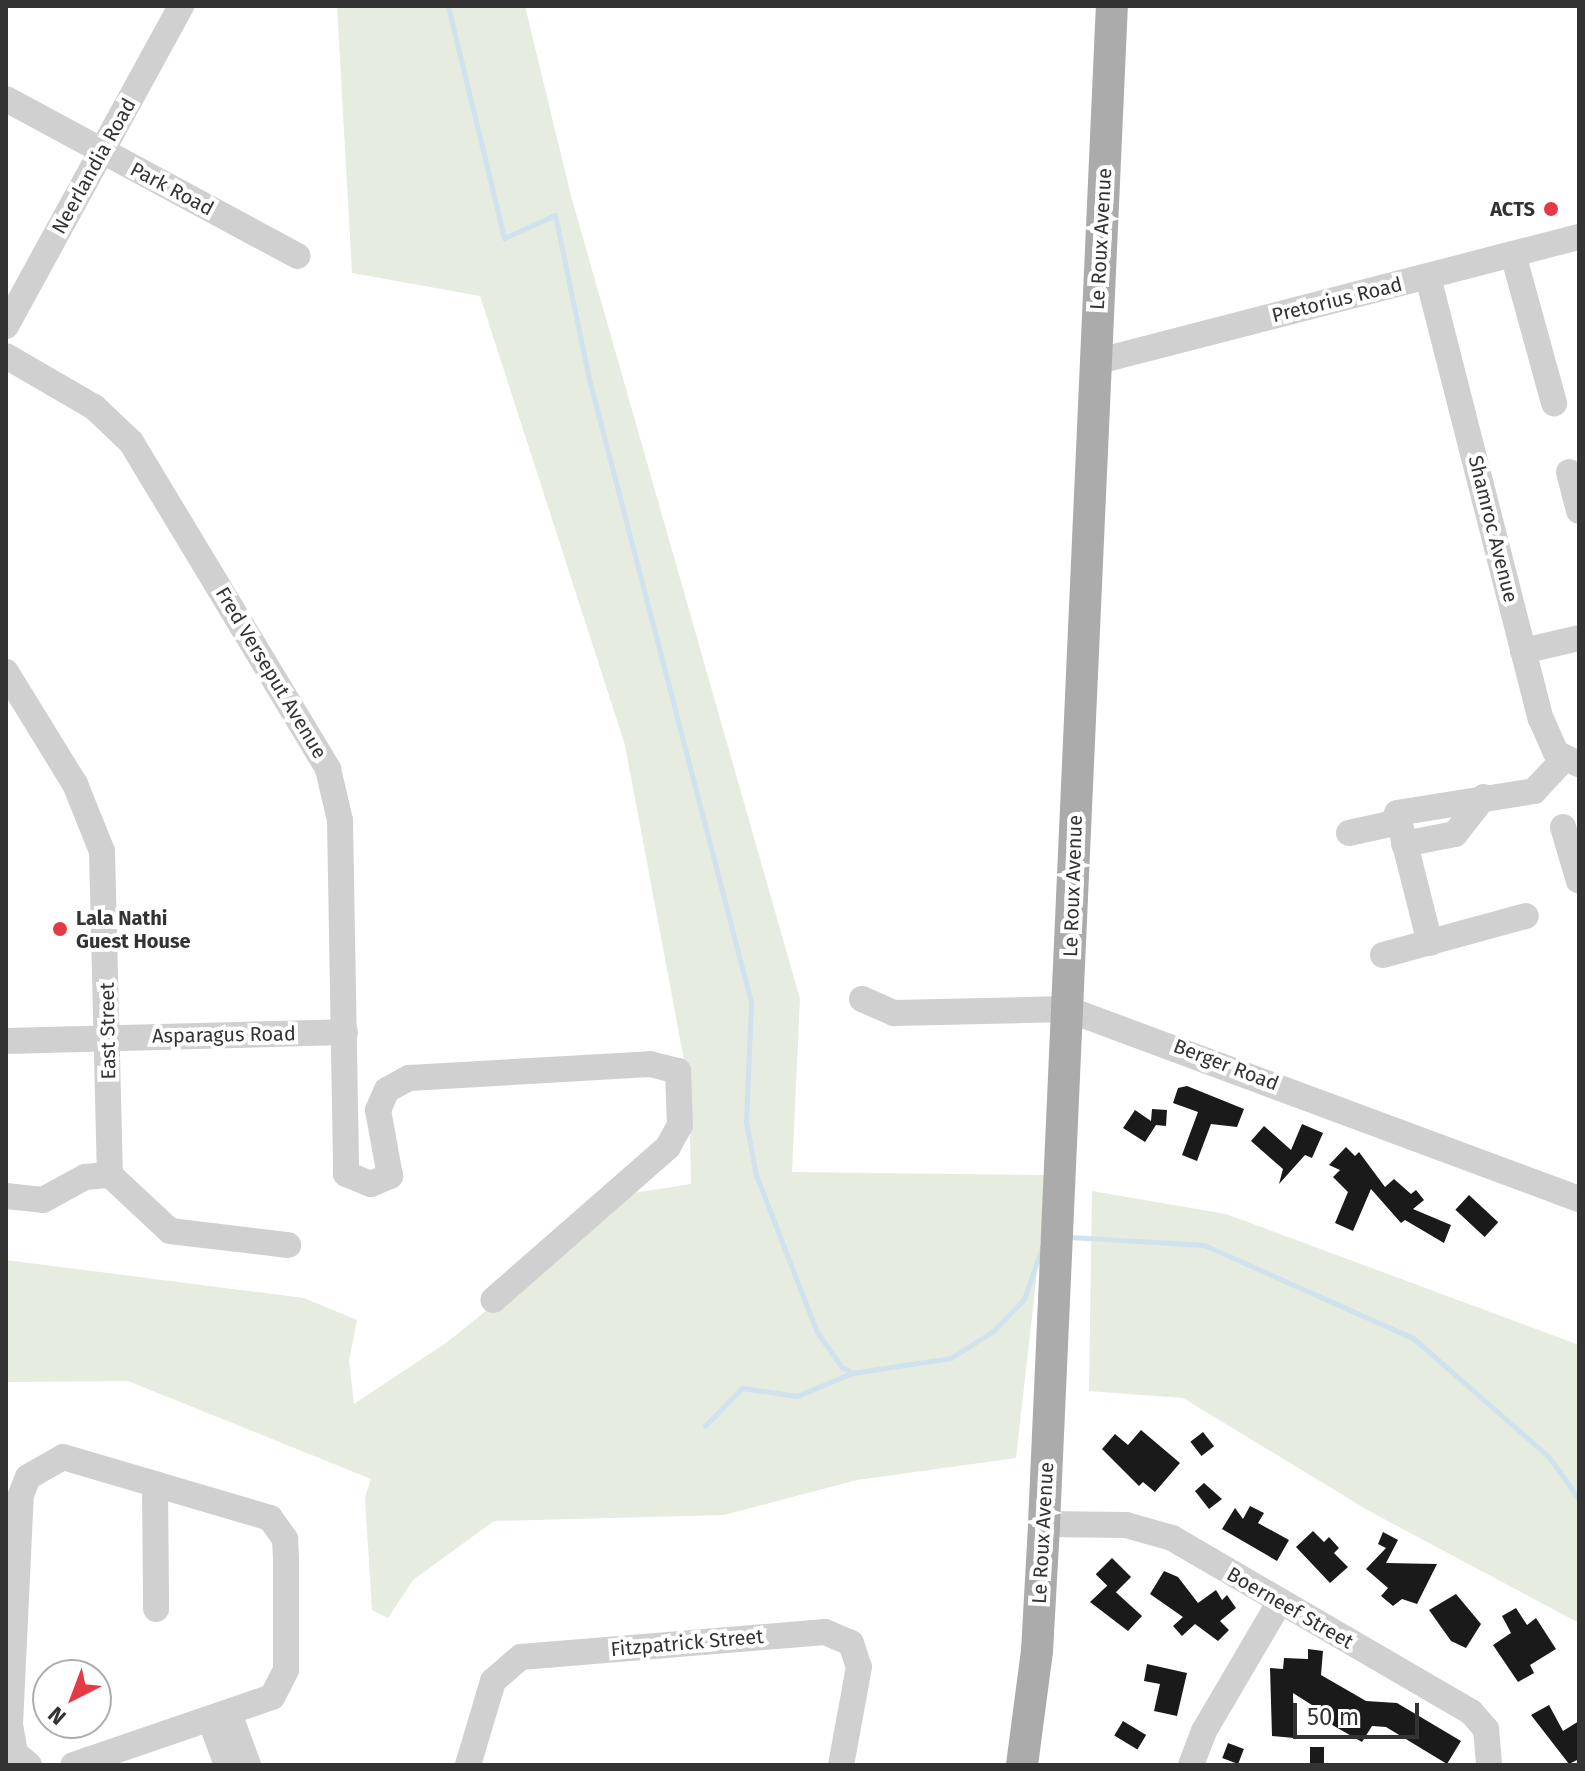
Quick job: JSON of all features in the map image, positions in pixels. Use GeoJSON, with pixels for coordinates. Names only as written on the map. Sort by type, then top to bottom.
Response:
{"type":"FeatureCollection","features":[{"type":"Feature","properties":{"kind":"main road","name":"Le Roux Avenue"},"geometry":{"type":"LineString","coordinates":[[1022,1765],[1037,1651],[1044,1524],[1112,6]]}},
{"type":"Feature","properties":{"kind":"street","name":"Neerlandia Road"},"geometry":{"type":"LineString","coordinates":[[6,326],[181,6]]}},
{"type":"Feature","properties":{"kind":"street","name":"Park Road"},"geometry":{"type":"LineString","coordinates":[[6,99],[297,256]]}},
{"type":"Feature","properties":{"kind":"street","name":"Pretorius Road"},"geometry":{"type":"LineString","coordinates":[[1095,362],[1579,237]]}},
{"type":"Feature","properties":{"kind":"street"},"geometry":{"type":"LineString","coordinates":[[1513,254],[1554,403]]}},
{"type":"Feature","properties":{"kind":"street","name":"Shamroc Avenue"},"geometry":{"type":"LineString","coordinates":[[1428,277],[1523,651],[1550,745],[1571,762]]}},
{"type":"Feature","properties":{"kind":"street","name":"Fred Verseput Avenue"},"geometry":{"type":"LineString","coordinates":[[6,356],[94,407],[131,442],[328,769],[340,820],[346,1174],[371,1184],[390,1176],[378,1110],[387,1090],[409,1078],[643,1064],[676,1068],[682,1113],[668,1147],[493,1300]]}},
{"type":"Feature","properties":{"kind":"street"},"geometry":{"type":"LineString","coordinates":[[1569,472],[1579,511]]}},
{"type":"Feature","properties":{"kind":"street"},"geometry":{"type":"LineString","coordinates":[[1523,651],[1579,638]]}},
{"type":"Feature","properties":{"kind":"street","name":"East Street"},"geometry":{"type":"LineString","coordinates":[[6,672],[75,784],[98,834],[110,1037],[110,1175]]}},
{"type":"Feature","properties":{"kind":"street"},"geometry":{"type":"LineString","coordinates":[[1349,833],[1400,826],[1455,834],[1484,797],[1534,791],[1571,762]]}},
{"type":"Feature","properties":{"kind":"street"},"geometry":{"type":"LineString","coordinates":[[1400,826],[1430,943]]}},
{"type":"Feature","properties":{"kind":"street"},"geometry":{"type":"LineString","coordinates":[[1563,827],[1579,881]]}},
{"type":"Feature","properties":{"kind":"street"},"geometry":{"type":"LineString","coordinates":[[1383,955],[1526,916]]}},
{"type":"Feature","properties":{"kind":"street","name":"Berger Road"},"geometry":{"type":"LineString","coordinates":[[862,999],[894,1013],[1067,1009],[1579,1199]]}},
{"type":"Feature","properties":{"kind":"street","name":"Asparagus Road"},"geometry":{"type":"LineString","coordinates":[[6,1041],[345,1032]]}},
{"type":"Feature","properties":{"kind":"street"},"geometry":{"type":"LineString","coordinates":[[6,1196],[43,1200],[85,1177],[110,1175],[170,1231],[288,1245]]}},
{"type":"Feature","properties":{"kind":"street"},"geometry":{"type":"LineString","coordinates":[[29,1765],[15,1753],[10,1725],[21,1495],[28,1477],[63,1457],[255,1510],[270,1518],[285,1539],[283,1680],[263,1704],[73,1765]]}},
{"type":"Feature","properties":{"kind":"street"},"geometry":{"type":"LineString","coordinates":[[155,1484],[156,1609]]}},
{"type":"Feature","properties":{"kind":"street","name":"Boerneef Street"},"geometry":{"type":"LineString","coordinates":[[1044,1524],[1152,1529],[1471,1712],[1486,1729],[1489,1765]]}},
{"type":"Feature","properties":{"kind":"street"},"geometry":{"type":"LineString","coordinates":[[1191,1765],[1204,1731],[1279,1603]]}},
{"type":"Feature","properties":{"kind":"street","name":"Fitzpatrick Street"},"geometry":{"type":"LineString","coordinates":[[468,1765],[493,1681],[521,1657],[825,1632],[851,1643],[859,1667],[841,1765]]}},
{"type":"Feature","properties":{"kind":"street"},"geometry":{"type":"LineString","coordinates":[[219,1716],[227,1765]]}},
{"type":"Feature","properties":{"kind":"street"},"geometry":{"type":"LineString","coordinates":[[219,1716],[248,1765]]}},
{"type":"Feature","properties":{"kind":"shaded area"},"geometry":{"type":"Polygon","coordinates":[[[337,6],[525,6],[571,196],[800,999],[792,1172],[1048,1175],[1016,1458],[857,1480],[724,1515],[494,1521],[413,1580],[388,1618],[372,1610],[365,1497],[371,1479],[128,1381],[6,1382],[6,1260],[304,1298],[357,1320],[349,1361],[354,1404],[446,1343],[633,1193],[691,1184],[689,1087],[625,745],[480,296],[352,273],[337,6]]]}},
{"type":"Feature","properties":{"kind":"shaded area"},"geometry":{"type":"Polygon","coordinates":[[[1092,1191],[1226,1214],[1579,1345],[1579,1623],[1369,1511],[1183,1398],[1089,1391],[1092,1191]]]}},
{"type":"Feature","properties":{"kind":"building"},"geometry":{"type":"Polygon","coordinates":[[[1187,1086],[1244,1109],[1237,1127],[1211,1124],[1197,1161],[1182,1155],[1198,1112],[1173,1103],[1178,1088],[1187,1086]]]}},
{"type":"Feature","properties":{"kind":"building"},"geometry":{"type":"Polygon","coordinates":[[[1152,1109],[1167,1110],[1166,1126],[1156,1125],[1145,1142],[1123,1128],[1135,1110],[1151,1121],[1152,1109]]]}},
{"type":"Feature","properties":{"kind":"building"},"geometry":{"type":"Polygon","coordinates":[[[1302,1124],[1323,1133],[1312,1158],[1305,1155],[1279,1184],[1283,1169],[1251,1141],[1264,1126],[1291,1150],[1302,1124]]]}},
{"type":"Feature","properties":{"kind":"building"},"geometry":{"type":"Polygon","coordinates":[[[1346,1147],[1355,1156],[1359,1152],[1385,1187],[1394,1179],[1411,1194],[1416,1190],[1424,1200],[1413,1209],[1451,1225],[1444,1243],[1405,1220],[1401,1223],[1371,1189],[1353,1231],[1335,1223],[1348,1192],[1333,1177],[1340,1170],[1329,1165],[1346,1147]]]}},
{"type":"Feature","properties":{"kind":"building"},"geometry":{"type":"Polygon","coordinates":[[[1469,1195],[1498,1222],[1485,1237],[1455,1210],[1469,1195]]]}},
{"type":"Feature","properties":{"kind":"building"},"geometry":{"type":"Polygon","coordinates":[[[1141,1430],[1180,1463],[1155,1492],[1143,1482],[1139,1486],[1102,1449],[1115,1434],[1128,1445],[1141,1430]]]}},
{"type":"Feature","properties":{"kind":"building"},"geometry":{"type":"Polygon","coordinates":[[[1203,1432],[1214,1446],[1201,1456],[1190,1442],[1203,1432]]]}},
{"type":"Feature","properties":{"kind":"building"},"geometry":{"type":"Polygon","coordinates":[[[1204,1483],[1222,1499],[1209,1509],[1195,1491],[1204,1483]]]}},
{"type":"Feature","properties":{"kind":"building"},"geometry":{"type":"Polygon","coordinates":[[[1250,1506],[1264,1513],[1258,1523],[1289,1540],[1277,1561],[1222,1529],[1235,1508],[1243,1519],[1250,1506]]]}},
{"type":"Feature","properties":{"kind":"building"},"geometry":{"type":"Polygon","coordinates":[[[1313,1531],[1324,1542],[1329,1537],[1339,1548],[1334,1553],[1348,1567],[1330,1583],[1296,1547],[1313,1531]]]}},
{"type":"Feature","properties":{"kind":"building"},"geometry":{"type":"Polygon","coordinates":[[[1383,1532],[1398,1540],[1386,1563],[1437,1564],[1417,1604],[1402,1599],[1393,1606],[1381,1596],[1388,1588],[1366,1569],[1386,1548],[1378,1544],[1383,1532]]]}},
{"type":"Feature","properties":{"kind":"building"},"geometry":{"type":"Polygon","coordinates":[[[1112,1558],[1131,1577],[1115,1593],[1096,1574],[1112,1558]]]}},
{"type":"Feature","properties":{"kind":"building"},"geometry":{"type":"Polygon","coordinates":[[[1164,1571],[1178,1577],[1198,1603],[1216,1590],[1222,1600],[1227,1595],[1236,1608],[1220,1621],[1229,1630],[1218,1641],[1195,1624],[1182,1636],[1173,1626],[1183,1617],[1150,1594],[1164,1571]]]}},
{"type":"Feature","properties":{"kind":"building"},"geometry":{"type":"Polygon","coordinates":[[[1108,1585],[1142,1616],[1128,1631],[1090,1602],[1108,1585]]]}},
{"type":"Feature","properties":{"kind":"building"},"geometry":{"type":"Polygon","coordinates":[[[1456,1594],[1481,1624],[1466,1648],[1451,1641],[1429,1610],[1456,1594]]]}},
{"type":"Feature","properties":{"kind":"building"},"geometry":{"type":"Polygon","coordinates":[[[1516,1608],[1527,1625],[1536,1618],[1556,1649],[1530,1665],[1534,1673],[1518,1682],[1493,1645],[1511,1633],[1502,1616],[1516,1608]]]}},
{"type":"Feature","properties":{"kind":"building"},"geometry":{"type":"Polygon","coordinates":[[[1308,1649],[1323,1651],[1321,1675],[1366,1701],[1397,1703],[1461,1741],[1447,1764],[1386,1727],[1372,1726],[1362,1742],[1320,1718],[1323,1712],[1293,1693],[1294,1738],[1272,1736],[1270,1668],[1283,1669],[1284,1658],[1308,1659],[1308,1649]]]}},
{"type":"Feature","properties":{"kind":"building"},"geometry":{"type":"Polygon","coordinates":[[[1147,1664],[1187,1673],[1177,1716],[1154,1711],[1160,1684],[1144,1681],[1147,1664]]]}},
{"type":"Feature","properties":{"kind":"building"},"geometry":{"type":"Polygon","coordinates":[[[1549,1705],[1563,1731],[1579,1721],[1579,1759],[1569,1764],[1531,1715],[1549,1705]]]}},
{"type":"Feature","properties":{"kind":"building"},"geometry":{"type":"Polygon","coordinates":[[[1123,1721],[1146,1735],[1137,1749],[1114,1736],[1123,1721]]]}},
{"type":"Feature","properties":{"kind":"building"},"geometry":{"type":"Polygon","coordinates":[[[1228,1743],[1244,1749],[1238,1764],[1222,1758],[1228,1743]]]}},
{"type":"Feature","properties":{"kind":"building"},"geometry":{"type":"Polygon","coordinates":[[[1310,1747],[1324,1747],[1324,1763],[1310,1763],[1310,1747]]]}},
{"type":"Feature","properties":{"kind":"waterway"},"geometry":{"type":"LineString","coordinates":[[448,6],[504,238],[555,215],[588,375],[751,1002],[746,1122],[756,1175],[817,1332],[841,1366],[852,1373],[951,1358],[993,1331],[1024,1299],[1042,1247]]}},
{"type":"Feature","properties":{"kind":"waterway"},"geometry":{"type":"LineString","coordinates":[[1070,1237],[1204,1245],[1413,1338],[1549,1457],[1579,1499]]}},
{"type":"Feature","properties":{"kind":"waterway"},"geometry":{"type":"LineString","coordinates":[[705,1426],[742,1388],[797,1396],[852,1373]]}},
{"type":"Feature","properties":{"kind":"place","name":"ACTS"},"geometry":{"type":"Point","coordinates":[1551,209]}},
{"type":"Feature","properties":{"kind":"place","name":"Lala Nathi Guest House"},"geometry":{"type":"Point","coordinates":[60,929]}}]}
